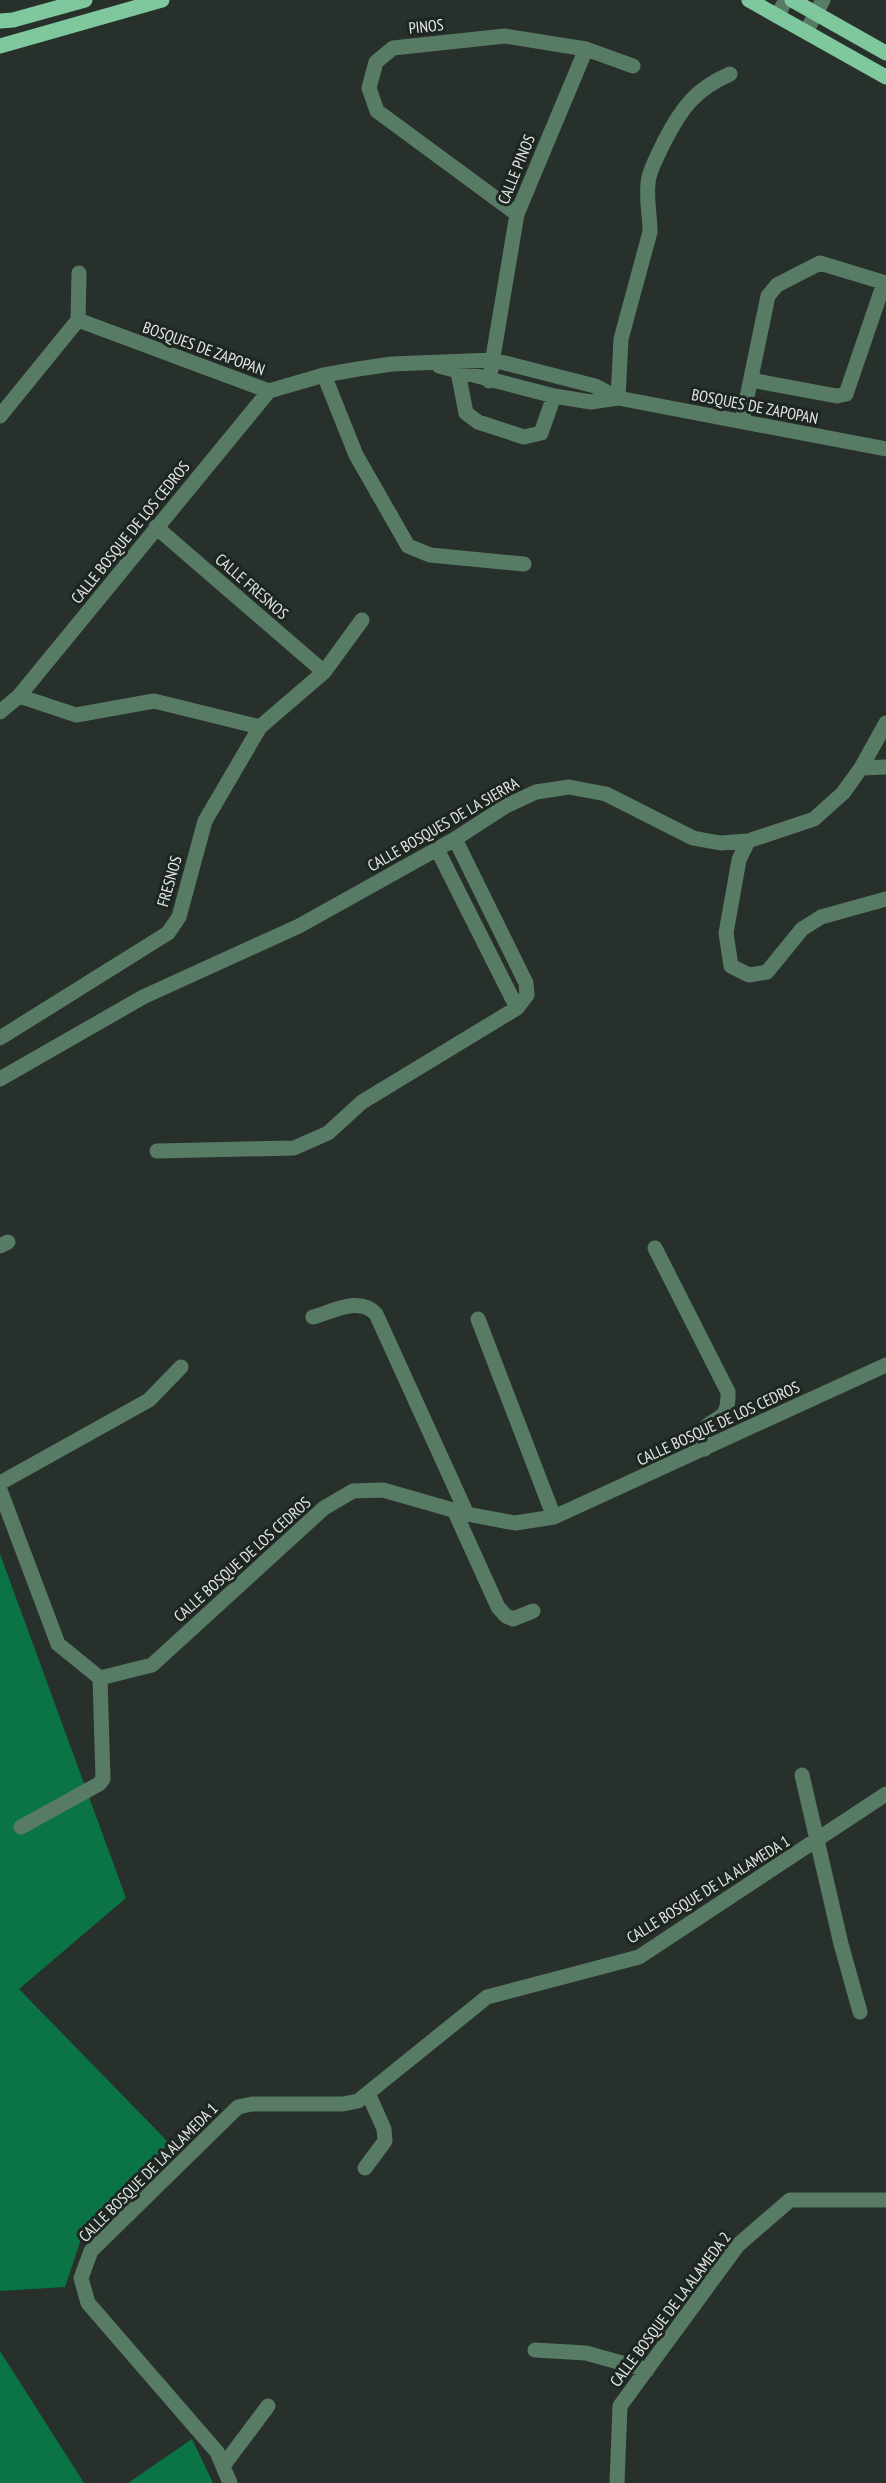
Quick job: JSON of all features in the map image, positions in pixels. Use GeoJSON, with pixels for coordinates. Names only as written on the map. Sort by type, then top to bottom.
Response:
{"type":"FeatureCollection","features":[{"type":"Feature","properties":{"kind":"main road"},"geometry":{"type":"LineString","coordinates":[[0,21],[13,20],[84,0]]}},
{"type":"Feature","properties":{"kind":"main road"},"geometry":{"type":"LineString","coordinates":[[0,46],[162,0]]}},
{"type":"Feature","properties":{"kind":"main road"},"geometry":{"type":"LineString","coordinates":[[748,0],[886,77]]}},
{"type":"Feature","properties":{"kind":"main road"},"geometry":{"type":"LineString","coordinates":[[792,0],[820,7],[886,54]]}},
{"type":"Feature","properties":{"kind":"street"},"geometry":{"type":"LineString","coordinates":[[777,16],[786,0]]}},
{"type":"Feature","properties":{"kind":"street"},"geometry":{"type":"LineString","coordinates":[[806,32],[820,7]]}},
{"type":"Feature","properties":{"kind":"street","name":"PINOS"},"geometry":{"type":"LineString","coordinates":[[517,214],[377,111],[369,88],[376,62],[393,48],[505,36],[586,49],[633,66]]}},
{"type":"Feature","properties":{"kind":"street","name":"CALLE PINOS"},"geometry":{"type":"LineString","coordinates":[[489,381],[517,214],[586,49]]}},
{"type":"Feature","properties":{"kind":"street"},"geometry":{"type":"LineString","coordinates":[[618,398],[621,339],[650,232],[647,201],[649,177],[660,150],[686,104],[711,82],[730,74]]}},
{"type":"Feature","properties":{"kind":"street"},"geometry":{"type":"LineString","coordinates":[[742,421],[768,296],[777,285],[820,263],[885,283],[846,394],[837,396],[751,380]]}},
{"type":"Feature","properties":{"kind":"street"},"geometry":{"type":"LineString","coordinates":[[0,416],[78,320],[79,273]]}},
{"type":"Feature","properties":{"kind":"street","name":"BOSQUES DE ZAPOPAN"},"geometry":{"type":"LineString","coordinates":[[78,320],[269,391],[324,375],[392,364],[426,363],[458,366],[493,360],[595,386],[618,398],[886,449]]}},
{"type":"Feature","properties":{"kind":"street"},"geometry":{"type":"LineString","coordinates":[[458,366],[466,413],[478,422],[524,437],[542,433],[554,396]]}},
{"type":"Feature","properties":{"kind":"street","name":"BOSQUES DE ZAPOPAN"},"geometry":{"type":"LineString","coordinates":[[458,366],[489,381],[554,396],[591,402],[618,398]]}},
{"type":"Feature","properties":{"kind":"street"},"geometry":{"type":"LineString","coordinates":[[324,375],[356,455],[408,546],[430,555],[524,564]]}},
{"type":"Feature","properties":{"kind":"street","name":"CALLE BOSQUE DE LOS CEDROS"},"geometry":{"type":"LineString","coordinates":[[0,712],[19,696],[269,391]]}},
{"type":"Feature","properties":{"kind":"street","name":"CALLE FRESNOS"},"geometry":{"type":"LineString","coordinates":[[156,527],[324,672]]}},
{"type":"Feature","properties":{"kind":"street","name":"FRESNOS"},"geometry":{"type":"LineString","coordinates":[[0,1038],[168,933],[179,917],[205,821],[260,727],[324,672],[362,620]]}},
{"type":"Feature","properties":{"kind":"street"},"geometry":{"type":"LineString","coordinates":[[19,696],[76,715],[154,702],[260,727]]}},
{"type":"Feature","properties":{"kind":"street","name":"CALLE BOSQUES DE LA SIERRA"},"geometry":{"type":"LineString","coordinates":[[0,1079],[143,997],[299,926],[455,839],[506,806],[536,792],[568,787],[606,794],[693,838],[720,843],[748,841],[814,819],[843,794],[861,768],[886,723]]}},
{"type":"Feature","properties":{"kind":"street"},"geometry":{"type":"LineString","coordinates":[[861,768],[886,767]]}},
{"type":"Feature","properties":{"kind":"street"},"geometry":{"type":"LineString","coordinates":[[157,1151],[294,1149],[328,1133],[362,1102],[517,1008],[527,995],[526,983],[455,839]]}},
{"type":"Feature","properties":{"kind":"street"},"geometry":{"type":"LineString","coordinates":[[748,841],[739,860],[726,933],[731,966],[748,975],[767,972],[801,928],[821,917],[886,899]]}},
{"type":"Feature","properties":{"kind":"street"},"geometry":{"type":"LineString","coordinates":[[437,849],[517,1008]]}},
{"type":"Feature","properties":{"kind":"street"},"geometry":{"type":"LineString","coordinates":[[655,1248],[728,1392],[728,1406],[723,1416],[704,1428],[701,1433],[705,1449]]}},
{"type":"Feature","properties":{"kind":"street"},"geometry":{"type":"LineString","coordinates":[[313,1317],[358,1304],[369,1306],[376,1314],[498,1607],[506,1616],[513,1619],[533,1611]]}},
{"type":"Feature","properties":{"kind":"street"},"geometry":{"type":"LineString","coordinates":[[478,1318],[554,1517]]}},
{"type":"Feature","properties":{"kind":"street","name":"CALLE BOSQUE DE LOS CEDROS"},"geometry":{"type":"LineString","coordinates":[[100,1678],[152,1665],[324,1508],[353,1491],[383,1490],[460,1512],[515,1523],[554,1517],[886,1365]]}},
{"type":"Feature","properties":{"kind":"street"},"geometry":{"type":"LineString","coordinates":[[0,1483],[149,1400],[181,1367]]}},
{"type":"Feature","properties":{"kind":"street"},"geometry":{"type":"LineString","coordinates":[[0,1490],[58,1644],[100,1678],[103,1779],[99,1784],[21,1827]]}},
{"type":"Feature","properties":{"kind":"street"},"geometry":{"type":"LineString","coordinates":[[802,1775],[860,2012]]}},
{"type":"Feature","properties":{"kind":"street","name":"CALLE BOSQUE DE LA ALAMEDA 1"},"geometry":{"type":"LineString","coordinates":[[230,2483],[217,2452],[88,2303],[81,2278],[91,2251],[238,2107],[252,2104],[343,2104],[358,2101],[487,1997],[639,1957],[886,1794]]}},
{"type":"Feature","properties":{"kind":"street"},"geometry":{"type":"LineString","coordinates":[[365,2168],[386,2141],[384,2129],[368,2093]]}},
{"type":"Feature","properties":{"kind":"street","name":"CALLE BOSQUE DE LA ALAMEDA 2"},"geometry":{"type":"LineString","coordinates":[[617,2483],[620,2406],[738,2245],[790,2199],[886,2199]]}},
{"type":"Feature","properties":{"kind":"street"},"geometry":{"type":"LineString","coordinates":[[535,2350],[586,2353],[647,2370]]}},
{"type":"Feature","properties":{"kind":"street"},"geometry":{"type":"LineString","coordinates":[[223,2466],[268,2406]]}},
{"type":"Feature","properties":{"kind":"green space"},"geometry":{"type":"Polygon","coordinates":[[[0,1554],[126,1898],[19,1989],[169,2143],[83,2233],[65,2287],[0,2291],[0,1554]]]}},
{"type":"Feature","properties":{"kind":"green space"},"geometry":{"type":"Polygon","coordinates":[[[0,2351],[84,2483],[0,2483],[0,2351]]]}},
{"type":"Feature","properties":{"kind":"green space"},"geometry":{"type":"Polygon","coordinates":[[[192,2439],[213,2483],[128,2483],[192,2439]]]}}]}
